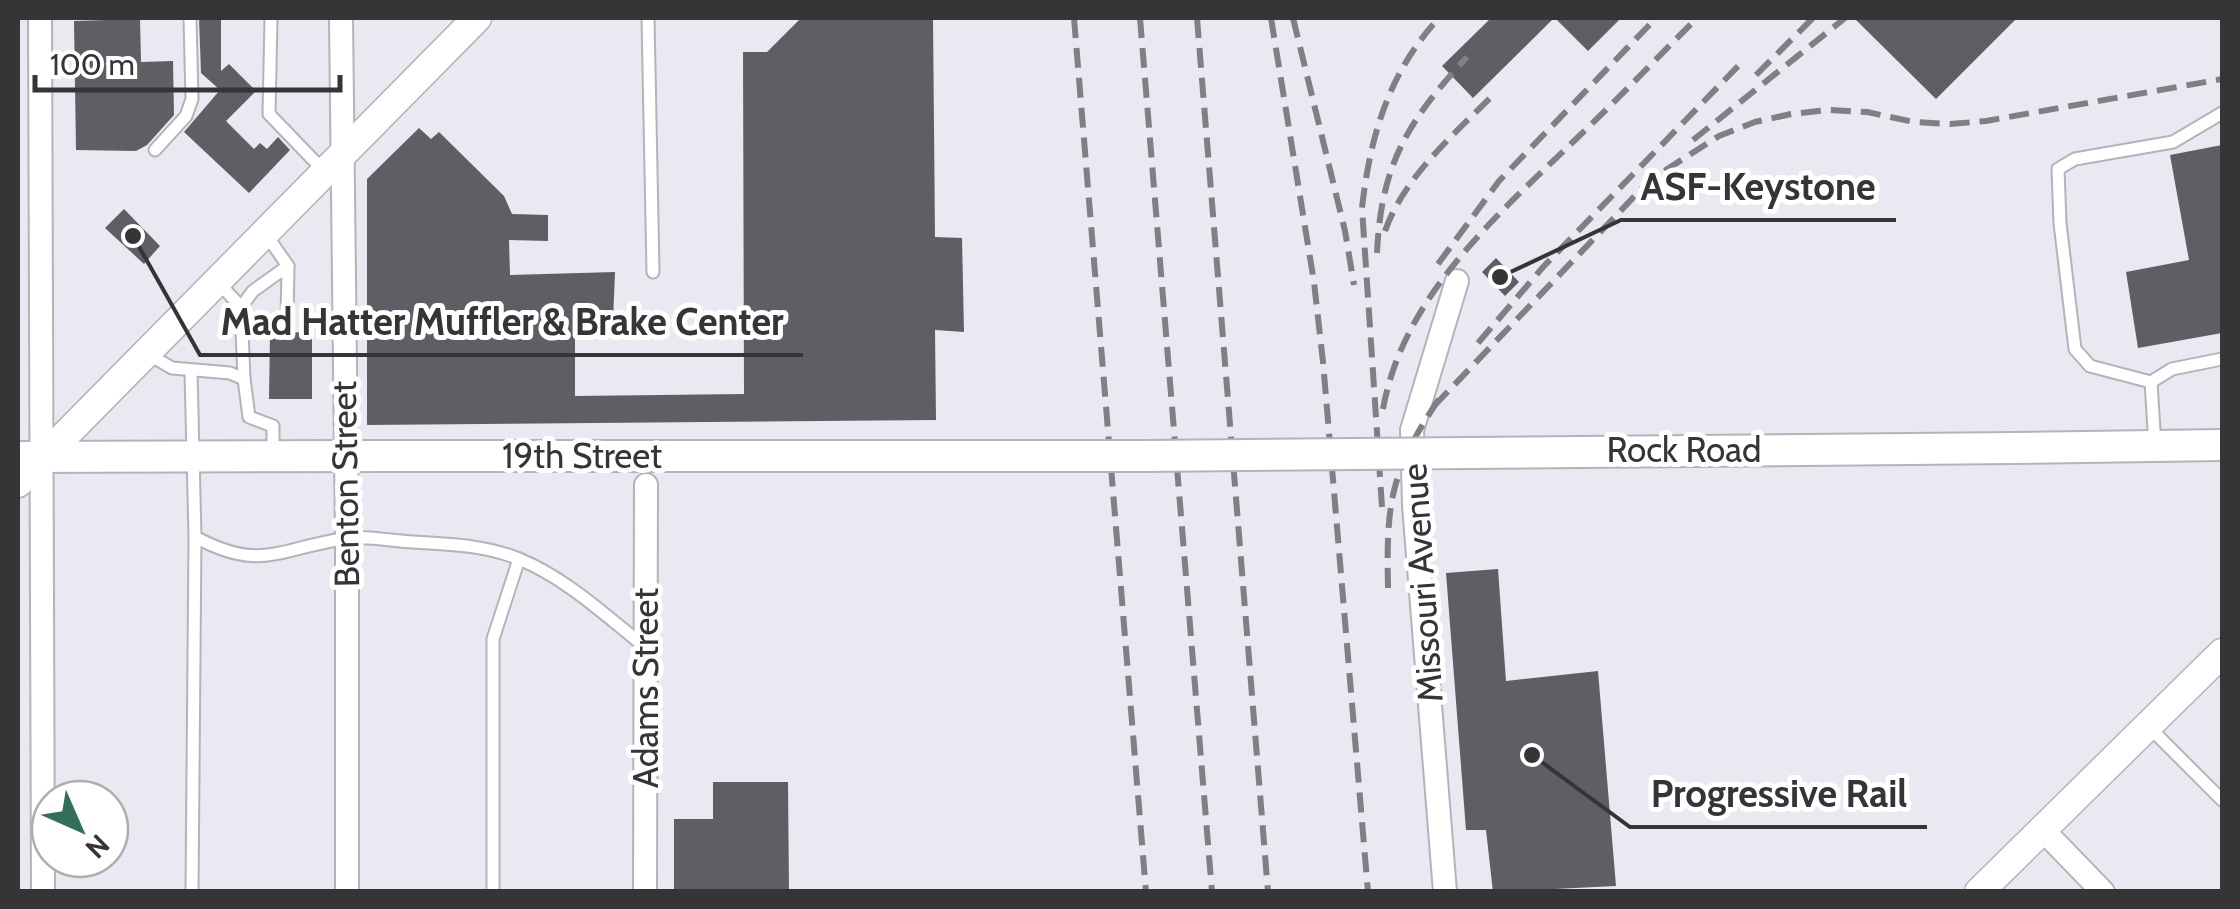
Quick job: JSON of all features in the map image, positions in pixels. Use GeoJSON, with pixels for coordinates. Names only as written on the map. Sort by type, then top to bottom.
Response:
{"type":"FeatureCollection","features":[{"type":"Feature","properties":{"kind":"main road","name":"Rock Road"},"geometry":{"type":"LineString","coordinates":[[1146,456],[2222,446]]}},
{"type":"Feature","properties":{"kind":"main road","name":"19th Street"},"geometry":{"type":"LineString","coordinates":[[30,458],[1146,456]]}},
{"type":"Feature","properties":{"kind":"street"},"geometry":{"type":"LineString","coordinates":[[40,18],[30,458],[43,892]]}},
{"type":"Feature","properties":{"kind":"street","name":"Benton Street"},"geometry":{"type":"LineString","coordinates":[[340,18],[332,164],[347,538],[347,892]]}},
{"type":"Feature","properties":{"kind":"street"},"geometry":{"type":"LineString","coordinates":[[18,483],[30,458],[146,353],[478,18]]}},
{"type":"Feature","properties":{"kind":"street","name":"Missouri Avenue"},"geometry":{"type":"LineString","coordinates":[[1445,892],[1414,504],[1412,430],[1457,281]]}},
{"type":"Feature","properties":{"kind":"street","name":"Adams Street"},"geometry":{"type":"LineString","coordinates":[[645,892],[646,485]]}},
{"type":"Feature","properties":{"kind":"street"},"geometry":{"type":"LineString","coordinates":[[1979,892],[2222,652]]}},
{"type":"Feature","properties":{"kind":"street"},"geometry":{"type":"LineString","coordinates":[[2043,830],[2103,892]]}},
{"type":"Feature","properties":{"kind":"lane"},"geometry":{"type":"LineString","coordinates":[[155,150],[186,116],[192,99],[190,18]]}},
{"type":"Feature","properties":{"kind":"lane"},"geometry":{"type":"LineString","coordinates":[[271,18],[269,114],[332,164]]}},
{"type":"Feature","properties":{"kind":"lane"},"geometry":{"type":"LineString","coordinates":[[648,18],[653,272]]}},
{"type":"Feature","properties":{"kind":"lane"},"geometry":{"type":"LineString","coordinates":[[2222,113],[2173,142],[2075,159],[2058,169],[2060,223],[2075,349],[2090,366],[2151,382],[2172,369],[2222,359]]}},
{"type":"Feature","properties":{"kind":"lane"},"geometry":{"type":"LineString","coordinates":[[264,233],[288,266],[287,320]]}},
{"type":"Feature","properties":{"kind":"lane"},"geometry":{"type":"LineString","coordinates":[[241,308],[253,292],[288,266]]}},
{"type":"Feature","properties":{"kind":"lane"},"geometry":{"type":"LineString","coordinates":[[217,281],[241,308],[249,416],[273,426],[273,456]]}},
{"type":"Feature","properties":{"kind":"lane"},"geometry":{"type":"LineString","coordinates":[[146,353],[172,368],[244,379]]}},
{"type":"Feature","properties":{"kind":"lane"},"geometry":{"type":"LineString","coordinates":[[190,371],[195,537],[192,892]]}},
{"type":"Feature","properties":{"kind":"lane"},"geometry":{"type":"LineString","coordinates":[[2151,382],[2155,446]]}},
{"type":"Feature","properties":{"kind":"lane"},"geometry":{"type":"LineString","coordinates":[[195,537],[223,552],[259,558],[347,538],[475,547],[519,559],[554,578],[646,647]]}},
{"type":"Feature","properties":{"kind":"lane"},"geometry":{"type":"LineString","coordinates":[[493,892],[493,639],[519,559]]}},
{"type":"Feature","properties":{"kind":"lane"},"geometry":{"type":"LineString","coordinates":[[2148,726],[2222,800]]}},
{"type":"Feature","properties":{"kind":"building"},"geometry":{"type":"Polygon","coordinates":[[[199,18],[221,18],[221,71],[229,64],[256,91],[226,121],[254,149],[260,143],[267,149],[278,137],[290,150],[249,193],[184,132],[220,90],[201,73],[199,18]]]}},
{"type":"Feature","properties":{"kind":"building"},"geometry":{"type":"Polygon","coordinates":[[[801,18],[933,18],[935,237],[962,238],[964,332],[935,330],[936,420],[367,425],[367,179],[419,128],[431,139],[439,132],[504,196],[512,214],[548,215],[548,241],[509,240],[510,275],[615,272],[613,321],[575,321],[575,396],[744,394],[743,52],[767,52],[801,18]]]}},
{"type":"Feature","properties":{"kind":"building"},"geometry":{"type":"Polygon","coordinates":[[[1491,18],[1554,18],[1473,98],[1442,66],[1491,18]]]}},
{"type":"Feature","properties":{"kind":"building"},"geometry":{"type":"Polygon","coordinates":[[[1555,18],[1621,18],[1588,51],[1555,18]]]}},
{"type":"Feature","properties":{"kind":"building"},"geometry":{"type":"Polygon","coordinates":[[[1854,18],[2017,18],[1936,99],[1854,18]]]}},
{"type":"Feature","properties":{"kind":"building"},"geometry":{"type":"Polygon","coordinates":[[[140,19],[141,62],[173,61],[174,115],[147,145],[136,151],[76,150],[74,21],[140,19]]]}},
{"type":"Feature","properties":{"kind":"building"},"geometry":{"type":"Polygon","coordinates":[[[2222,145],[2222,333],[2138,348],[2126,272],[2189,260],[2170,155],[2222,145]]]}},
{"type":"Feature","properties":{"kind":"building"},"geometry":{"type":"Polygon","coordinates":[[[124,209],[160,246],[144,264],[105,228],[124,209]]]}},
{"type":"Feature","properties":{"kind":"building"},"geometry":{"type":"Polygon","coordinates":[[[1496,258],[1519,282],[1505,296],[1482,272],[1496,258]]]}},
{"type":"Feature","properties":{"kind":"building"},"geometry":{"type":"Polygon","coordinates":[[[312,332],[312,399],[269,399],[270,333],[312,332]]]}},
{"type":"Feature","properties":{"kind":"building"},"geometry":{"type":"Polygon","coordinates":[[[1498,569],[1506,681],[1598,671],[1616,886],[1493,892],[1486,830],[1466,830],[1446,573],[1498,569]]]}},
{"type":"Feature","properties":{"kind":"building"},"geometry":{"type":"Polygon","coordinates":[[[713,782],[788,782],[789,892],[674,892],[674,819],[713,819],[713,782]]]}},
{"type":"Feature","properties":{"kind":"railway"},"geometry":{"type":"LineString","coordinates":[[1074,18],[1146,892]]}},
{"type":"Feature","properties":{"kind":"railway"},"geometry":{"type":"LineString","coordinates":[[1140,18],[1212,892]]}},
{"type":"Feature","properties":{"kind":"railway"},"geometry":{"type":"LineString","coordinates":[[1197,18],[1268,892]]}},
{"type":"Feature","properties":{"kind":"railway"},"geometry":{"type":"LineString","coordinates":[[1271,18],[1314,282],[1323,362],[1368,892]]}},
{"type":"Feature","properties":{"kind":"railway"},"geometry":{"type":"LineString","coordinates":[[1293,18],[1345,231],[1354,285]]}},
{"type":"Feature","properties":{"kind":"railway"},"geometry":{"type":"LineString","coordinates":[[1382,507],[1362,208],[1370,156],[1385,106],[1407,60],[1439,18]]}},
{"type":"Feature","properties":{"kind":"railway"},"geometry":{"type":"LineString","coordinates":[[1438,264],[1499,181],[1656,18]]}},
{"type":"Feature","properties":{"kind":"railway"},"geometry":{"type":"LineString","coordinates":[[1383,409],[1394,368],[1410,331],[1456,262],[1514,199],[1697,18]]}},
{"type":"Feature","properties":{"kind":"railway"},"geometry":{"type":"LineString","coordinates":[[1756,75],[1813,18]]}},
{"type":"Feature","properties":{"kind":"railway"},"geometry":{"type":"LineString","coordinates":[[1693,140],[1845,18]]}},
{"type":"Feature","properties":{"kind":"railway"},"geometry":{"type":"LineString","coordinates":[[1377,253],[1384,194],[1401,146],[1429,102],[1467,57]]}},
{"type":"Feature","properties":{"kind":"railway"},"geometry":{"type":"LineString","coordinates":[[1478,343],[1544,266],[1744,60]]}},
{"type":"Feature","properties":{"kind":"railway"},"geometry":{"type":"LineString","coordinates":[[1434,406],[1650,180],[1719,136],[1755,122],[1829,110],[1867,112],[1914,122],[1986,121],[2222,79]]}},
{"type":"Feature","properties":{"kind":"railway"},"geometry":{"type":"LineString","coordinates":[[1385,231],[1418,173],[1496,92]]}},
{"type":"Feature","properties":{"kind":"railway"},"geometry":{"type":"LineString","coordinates":[[1388,588],[1388,531],[1395,487],[1411,445],[1441,396]]}},
{"type":"Feature","properties":{"kind":"place","name":"Mad Hatter Muffler & Brake Center"},"geometry":{"type":"Point","coordinates":[133,236]}},
{"type":"Feature","properties":{"kind":"place","name":"ASF-Keystone"},"geometry":{"type":"Point","coordinates":[1500,277]}},
{"type":"Feature","properties":{"kind":"place","name":"Progressive Rail"},"geometry":{"type":"Point","coordinates":[1532,755]}}]}
